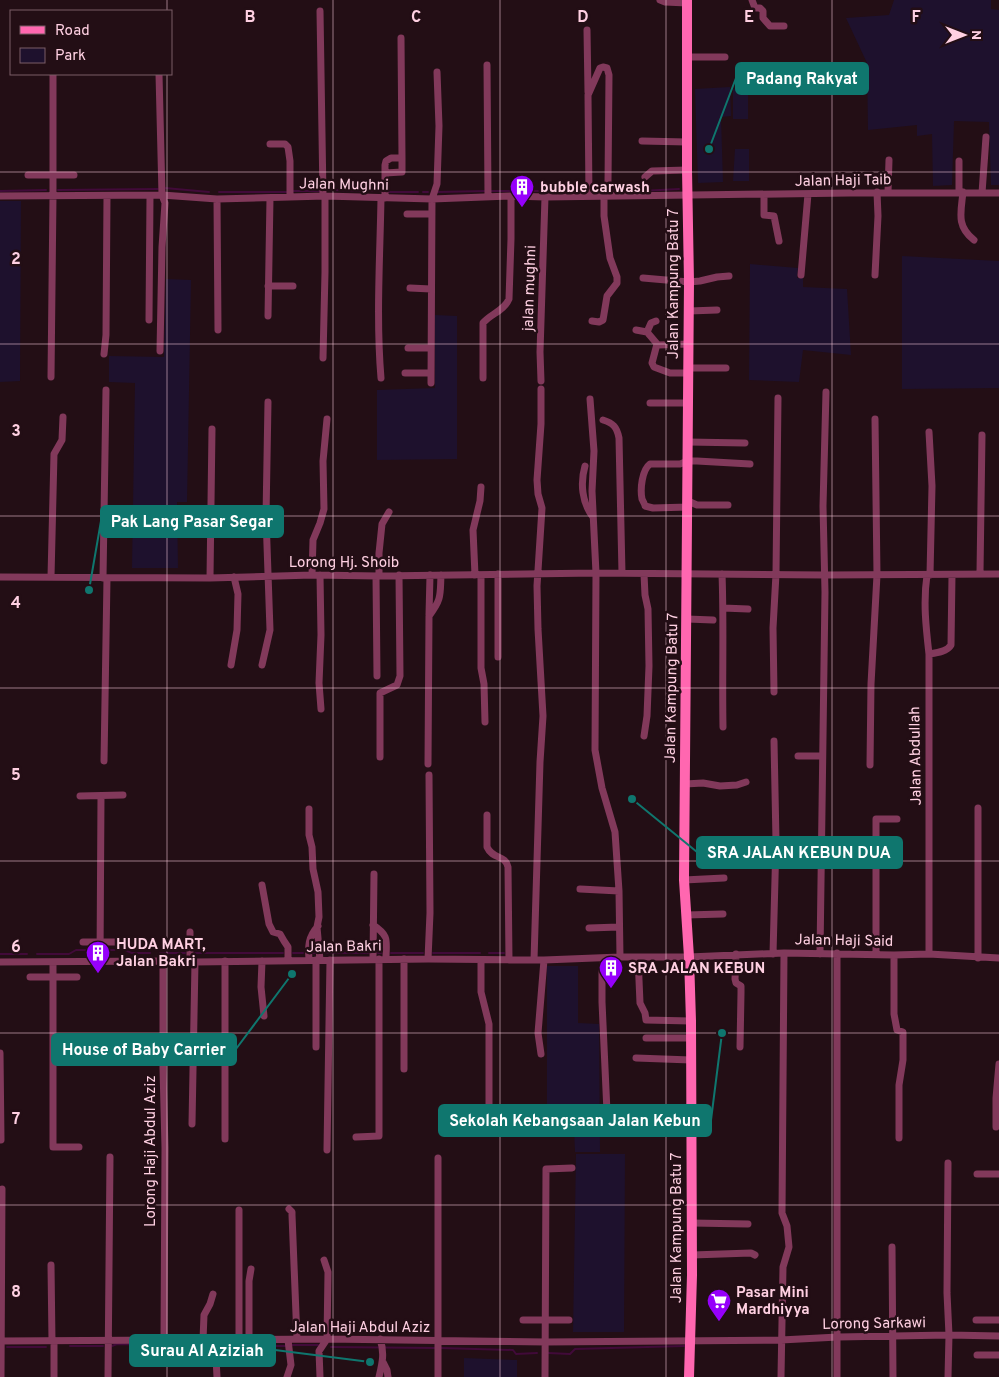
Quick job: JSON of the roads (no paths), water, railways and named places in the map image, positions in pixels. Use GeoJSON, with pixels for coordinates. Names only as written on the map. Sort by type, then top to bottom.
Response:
{"type":"FeatureCollection","features":[{"type":"Feature","properties":{"kind":"street"},"geometry":{"type":"LineString","coordinates":[[660,0],[665,2],[687,2]]}},
{"type":"Feature","properties":{"kind":"street"},"geometry":{"type":"LineString","coordinates":[[752,0],[755,8],[760,8],[763,11],[763,18],[770,26],[784,26]]}},
{"type":"Feature","properties":{"kind":"street","name":"Jalan Kampung Batu 7"},"geometry":{"type":"LineString","coordinates":[[687,2],[689,344],[684,880],[691,1021],[692,1255],[689,1377]]}},
{"type":"Feature","properties":{"kind":"street"},"geometry":{"type":"LineString","coordinates":[[320,11],[326,272],[323,358]]}},
{"type":"Feature","properties":{"kind":"street"},"geometry":{"type":"LineString","coordinates":[[587,30],[589,192]]}},
{"type":"Feature","properties":{"kind":"street"},"geometry":{"type":"LineString","coordinates":[[385,173],[402,172],[401,38]]}},
{"type":"Feature","properties":{"kind":"street"},"geometry":{"type":"LineString","coordinates":[[687,57],[725,57]]}},
{"type":"Feature","properties":{"kind":"street"},"geometry":{"type":"LineString","coordinates":[[487,65],[488,196]]}},
{"type":"Feature","properties":{"kind":"street"},"geometry":{"type":"LineString","coordinates":[[588,95],[600,68],[606,68],[608,75],[608,193],[604,216],[610,258],[617,283],[607,296],[603,320],[592,322]]}},
{"type":"Feature","properties":{"kind":"street"},"geometry":{"type":"LineString","coordinates":[[431,383],[432,199],[437,184],[437,72]]}},
{"type":"Feature","properties":{"kind":"street"},"geometry":{"type":"LineString","coordinates":[[51,377],[53,75]]}},
{"type":"Feature","properties":{"kind":"street"},"geometry":{"type":"LineString","coordinates":[[159,75],[162,195],[165,203],[162,247],[160,351]]}},
{"type":"Feature","properties":{"kind":"street"},"geometry":{"type":"LineString","coordinates":[[982,193],[986,137]]}},
{"type":"Feature","properties":{"kind":"street"},"geometry":{"type":"LineString","coordinates":[[642,141],[687,142]]}},
{"type":"Feature","properties":{"kind":"street"},"geometry":{"type":"LineString","coordinates":[[270,144],[285,144],[288,147],[290,195]]}},
{"type":"Feature","properties":{"kind":"street"},"geometry":{"type":"LineString","coordinates":[[381,378],[379,357],[379,284],[386,161],[390,158],[402,158]]}},
{"type":"Feature","properties":{"kind":"street"},"geometry":{"type":"LineString","coordinates":[[888,192],[889,160]]}},
{"type":"Feature","properties":{"kind":"street"},"geometry":{"type":"LineString","coordinates":[[960,161],[962,225],[966,234],[974,240]]}},
{"type":"Feature","properties":{"kind":"street"},"geometry":{"type":"LineString","coordinates":[[646,177],[652,171],[687,170]]}},
{"type":"Feature","properties":{"kind":"street"},"geometry":{"type":"LineString","coordinates":[[28,175],[74,175]]}},
{"type":"Feature","properties":{"kind":"street","name":"Jalan Mughni"},"geometry":{"type":"LineString","coordinates":[[0,196],[162,195],[217,199],[270,198],[290,195],[432,199],[488,196],[546,197],[589,192],[687,195]]}},
{"type":"Feature","properties":{"kind":"street"},"geometry":{"type":"LineString","coordinates":[[875,274],[878,192]]}},
{"type":"Feature","properties":{"kind":"street","name":"Jalan Haji Taib"},"geometry":{"type":"LineString","coordinates":[[687,195],[878,192],[999,193]]}},
{"type":"Feature","properties":{"kind":"street"},"geometry":{"type":"LineString","coordinates":[[764,194],[764,215],[774,216],[780,241]]}},
{"type":"Feature","properties":{"kind":"street"},"geometry":{"type":"LineString","coordinates":[[801,274],[808,194]]}},
{"type":"Feature","properties":{"kind":"street"},"geometry":{"type":"LineString","coordinates":[[104,354],[106,335],[107,196]]}},
{"type":"Feature","properties":{"kind":"street"},"geometry":{"type":"LineString","coordinates":[[148,320],[150,196]]}},
{"type":"Feature","properties":{"kind":"street"},"geometry":{"type":"LineString","coordinates":[[483,378],[482,324],[487,318],[507,304],[509,299],[512,196]]}},
{"type":"Feature","properties":{"kind":"street","name":"jalan mughni"},"geometry":{"type":"LineString","coordinates":[[534,960],[543,716],[538,629],[538,574],[542,508],[537,480],[541,424],[540,352],[546,197]]}},
{"type":"Feature","properties":{"kind":"street"},"geometry":{"type":"LineString","coordinates":[[268,316],[270,198]]}},
{"type":"Feature","properties":{"kind":"street"},"geometry":{"type":"LineString","coordinates":[[217,199],[218,330]]}},
{"type":"Feature","properties":{"kind":"street"},"geometry":{"type":"LineString","coordinates":[[407,214],[432,214]]}},
{"type":"Feature","properties":{"kind":"street"},"geometry":{"type":"LineString","coordinates":[[643,278],[689,282],[729,276]]}},
{"type":"Feature","properties":{"kind":"street"},"geometry":{"type":"LineString","coordinates":[[268,286],[293,286]]}},
{"type":"Feature","properties":{"kind":"street"},"geometry":{"type":"LineString","coordinates":[[410,288],[431,288]]}},
{"type":"Feature","properties":{"kind":"street"},"geometry":{"type":"LineString","coordinates":[[689,311],[717,310]]}},
{"type":"Feature","properties":{"kind":"street"},"geometry":{"type":"LineString","coordinates":[[647,332],[650,324],[656,322]]}},
{"type":"Feature","properties":{"kind":"street"},"geometry":{"type":"LineString","coordinates":[[636,330],[647,332],[657,344]]}},
{"type":"Feature","properties":{"kind":"street"},"geometry":{"type":"LineString","coordinates":[[657,344],[689,344]]}},
{"type":"Feature","properties":{"kind":"street"},"geometry":{"type":"LineString","coordinates":[[657,344],[652,361],[654,368],[670,373],[726,368]]}},
{"type":"Feature","properties":{"kind":"street"},"geometry":{"type":"LineString","coordinates":[[408,348],[432,348]]}},
{"type":"Feature","properties":{"kind":"street"},"geometry":{"type":"LineString","coordinates":[[405,373],[431,373]]}},
{"type":"Feature","properties":{"kind":"street"},"geometry":{"type":"LineString","coordinates":[[104,761],[106,390]]}},
{"type":"Feature","properties":{"kind":"street"},"geometry":{"type":"LineString","coordinates":[[820,954],[823,506],[826,392]]}},
{"type":"Feature","properties":{"kind":"street"},"geometry":{"type":"LineString","coordinates":[[774,692],[773,628],[776,574],[778,398]]}},
{"type":"Feature","properties":{"kind":"street"},"geometry":{"type":"LineString","coordinates":[[590,399],[594,451],[592,491],[596,573],[595,750],[602,788],[615,832],[619,892],[620,957]]}},
{"type":"Feature","properties":{"kind":"street"},"geometry":{"type":"LineString","coordinates":[[262,665],[270,630],[266,517],[268,402]]}},
{"type":"Feature","properties":{"kind":"street"},"geometry":{"type":"LineString","coordinates":[[650,403],[687,403]]}},
{"type":"Feature","properties":{"kind":"street"},"geometry":{"type":"LineString","coordinates":[[50,577],[54,454],[62,440],[63,417]]}},
{"type":"Feature","properties":{"kind":"street"},"geometry":{"type":"LineString","coordinates":[[312,575],[313,540],[324,509],[323,461],[327,419]]}},
{"type":"Feature","properties":{"kind":"street"},"geometry":{"type":"LineString","coordinates":[[870,765],[872,662],[878,575],[875,419]]}},
{"type":"Feature","properties":{"kind":"street"},"geometry":{"type":"LineString","coordinates":[[603,420],[615,426],[619,438],[622,574]]}},
{"type":"Feature","properties":{"kind":"street"},"geometry":{"type":"LineString","coordinates":[[210,578],[212,429]]}},
{"type":"Feature","properties":{"kind":"street","name":"Jalan Abdullah"},"geometry":{"type":"LineString","coordinates":[[929,432],[932,486],[929,575],[925,586],[925,623],[928,654],[929,954]]}},
{"type":"Feature","properties":{"kind":"street"},"geometry":{"type":"LineString","coordinates":[[980,574],[982,434]]}},
{"type":"Feature","properties":{"kind":"street"},"geometry":{"type":"LineString","coordinates":[[688,442],[745,443]]}},
{"type":"Feature","properties":{"kind":"street"},"geometry":{"type":"LineString","coordinates":[[728,506],[688,504],[653,508],[645,506],[642,499],[644,474],[647,466],[650,464],[680,464],[688,461],[750,464]]}},
{"type":"Feature","properties":{"kind":"street"},"geometry":{"type":"LineString","coordinates":[[585,466],[582,480],[585,500],[593,518]]}},
{"type":"Feature","properties":{"kind":"street"},"geometry":{"type":"LineString","coordinates":[[481,487],[480,501],[473,530],[478,575],[485,722]]}},
{"type":"Feature","properties":{"kind":"street"},"geometry":{"type":"LineString","coordinates":[[377,676],[379,553],[382,524],[389,512]]}},
{"type":"Feature","properties":{"kind":"street","name":"Lorong Hj. Shoib"},"geometry":{"type":"LineString","coordinates":[[0,578],[210,578],[312,575],[596,573],[687,574]]}},
{"type":"Feature","properties":{"kind":"street"},"geometry":{"type":"LineString","coordinates":[[498,574],[498,656]]}},
{"type":"Feature","properties":{"kind":"street"},"geometry":{"type":"LineString","coordinates":[[644,574],[648,609],[649,674],[644,736]]}},
{"type":"Feature","properties":{"kind":"street"},"geometry":{"type":"LineString","coordinates":[[687,574],[999,574]]}},
{"type":"Feature","properties":{"kind":"street"},"geometry":{"type":"LineString","coordinates":[[722,574],[723,727]]}},
{"type":"Feature","properties":{"kind":"street"},"geometry":{"type":"LineString","coordinates":[[320,575],[321,635],[319,683],[321,709]]}},
{"type":"Feature","properties":{"kind":"street"},"geometry":{"type":"LineString","coordinates":[[380,757],[380,693],[396,685],[400,676],[399,575]]}},
{"type":"Feature","properties":{"kind":"street"},"geometry":{"type":"LineString","coordinates":[[428,764],[430,575]]}},
{"type":"Feature","properties":{"kind":"street"},"geometry":{"type":"LineString","coordinates":[[430,616],[438,604],[441,575]]}},
{"type":"Feature","properties":{"kind":"street"},"geometry":{"type":"LineString","coordinates":[[928,654],[945,650],[950,648],[951,645],[952,575]]}},
{"type":"Feature","properties":{"kind":"street"},"geometry":{"type":"LineString","coordinates":[[232,665],[237,630],[238,594],[234,577]]}},
{"type":"Feature","properties":{"kind":"street"},"geometry":{"type":"LineString","coordinates":[[723,608],[748,609]]}},
{"type":"Feature","properties":{"kind":"street"},"geometry":{"type":"LineString","coordinates":[[687,620],[713,620]]}},
{"type":"Feature","properties":{"kind":"street"},"geometry":{"type":"LineString","coordinates":[[773,954],[776,841],[774,740]]}},
{"type":"Feature","properties":{"kind":"street"},"geometry":{"type":"LineString","coordinates":[[798,756],[822,756]]}},
{"type":"Feature","properties":{"kind":"street"},"geometry":{"type":"LineString","coordinates":[[428,959],[430,913],[429,775]]}},
{"type":"Feature","properties":{"kind":"street"},"geometry":{"type":"LineString","coordinates":[[685,784],[703,783],[720,786],[737,785],[746,782]]}},
{"type":"Feature","properties":{"kind":"street"},"geometry":{"type":"LineString","coordinates":[[80,796],[123,795]]}},
{"type":"Feature","properties":{"kind":"street"},"geometry":{"type":"LineString","coordinates":[[100,962],[101,796]]}},
{"type":"Feature","properties":{"kind":"street"},"geometry":{"type":"LineString","coordinates":[[309,808],[309,835],[318,892],[319,918],[315,960],[316,1047]]}},
{"type":"Feature","properties":{"kind":"street"},"geometry":{"type":"LineString","coordinates":[[978,808],[978,958]]}},
{"type":"Feature","properties":{"kind":"street"},"geometry":{"type":"LineString","coordinates":[[487,815],[487,847],[489,852],[504,859],[508,867],[509,960]]}},
{"type":"Feature","properties":{"kind":"street"},"geometry":{"type":"LineString","coordinates":[[876,954],[876,819],[897,819]]}},
{"type":"Feature","properties":{"kind":"street"},"geometry":{"type":"LineString","coordinates":[[356,1136],[379,1136],[379,960],[373,925],[374,874]]}},
{"type":"Feature","properties":{"kind":"street"},"geometry":{"type":"LineString","coordinates":[[684,880],[724,878]]}},
{"type":"Feature","properties":{"kind":"street"},"geometry":{"type":"LineString","coordinates":[[262,885],[269,924],[273,932],[280,934],[288,947],[288,961]]}},
{"type":"Feature","properties":{"kind":"street"},"geometry":{"type":"LineString","coordinates":[[580,890],[619,892]]}},
{"type":"Feature","properties":{"kind":"street"},"geometry":{"type":"LineString","coordinates":[[686,915],[723,914]]}},
{"type":"Feature","properties":{"kind":"street"},"geometry":{"type":"LineString","coordinates":[[373,925],[382,930],[386,936],[379,960]]}},
{"type":"Feature","properties":{"kind":"street"},"geometry":{"type":"LineString","coordinates":[[315,960],[308,942],[318,926]]}},
{"type":"Feature","properties":{"kind":"street"},"geometry":{"type":"LineString","coordinates":[[589,928],[619,927]]}},
{"type":"Feature","properties":{"kind":"street"},"geometry":{"type":"LineString","coordinates":[[190,932],[193,962],[192,1124]]}},
{"type":"Feature","properties":{"kind":"street"},"geometry":{"type":"LineString","coordinates":[[83,942],[119,942]]}},
{"type":"Feature","properties":{"kind":"street"},"geometry":{"type":"LineString","coordinates":[[837,953],[837,1377]]}},
{"type":"Feature","properties":{"kind":"street","name":"Jalan Haji Said"},"geometry":{"type":"LineString","coordinates":[[689,957],[736,954],[837,953],[929,954],[999,958]]}},
{"type":"Feature","properties":{"kind":"street"},"geometry":{"type":"LineString","coordinates":[[736,954],[735,980],[741,986],[740,1046]]}},
{"type":"Feature","properties":{"kind":"street"},"geometry":{"type":"LineString","coordinates":[[781,1377],[783,1267],[788,1247],[787,1226],[782,1213],[784,954]]}},
{"type":"Feature","properties":{"kind":"street"},"geometry":{"type":"LineString","coordinates":[[894,955],[894,1014],[897,1030],[903,1032],[903,1060],[899,1085],[899,1138]]}},
{"type":"Feature","properties":{"kind":"street"},"geometry":{"type":"LineString","coordinates":[[638,957],[640,1003],[646,1020],[691,1021]]}},
{"type":"Feature","properties":{"kind":"street","name":"Jalan Bakri"},"geometry":{"type":"LineString","coordinates":[[0,962],[544,960],[689,957]]}},
{"type":"Feature","properties":{"kind":"street"},"geometry":{"type":"LineString","coordinates":[[604,958],[602,1002],[607,1112]]}},
{"type":"Feature","properties":{"kind":"street"},"geometry":{"type":"LineString","coordinates":[[327,1150],[330,960]]}},
{"type":"Feature","properties":{"kind":"street"},"geometry":{"type":"LineString","coordinates":[[404,960],[404,1069]]}},
{"type":"Feature","properties":{"kind":"street"},"geometry":{"type":"LineString","coordinates":[[481,960],[481,992],[489,1024],[489,1128]]}},
{"type":"Feature","properties":{"kind":"street"},"geometry":{"type":"LineString","coordinates":[[541,1054],[538,1033],[544,960]]}},
{"type":"Feature","properties":{"kind":"street","name":"Lorong Haji Abdul Aziz"},"geometry":{"type":"LineString","coordinates":[[163,961],[165,1148],[164,1340]]}},
{"type":"Feature","properties":{"kind":"street"},"geometry":{"type":"LineString","coordinates":[[225,961],[225,1139]]}},
{"type":"Feature","properties":{"kind":"street"},"geometry":{"type":"LineString","coordinates":[[262,961],[261,987],[264,1016]]}},
{"type":"Feature","properties":{"kind":"street"},"geometry":{"type":"LineString","coordinates":[[53,962],[53,1147],[80,1147]]}},
{"type":"Feature","properties":{"kind":"street"},"geometry":{"type":"LineString","coordinates":[[30,978],[77,977]]}},
{"type":"Feature","properties":{"kind":"street"},"geometry":{"type":"LineString","coordinates":[[646,1038],[690,1038]]}},
{"type":"Feature","properties":{"kind":"street"},"geometry":{"type":"LineString","coordinates":[[0,1053],[1,1140]]}},
{"type":"Feature","properties":{"kind":"street"},"geometry":{"type":"LineString","coordinates":[[636,1058],[691,1060]]}},
{"type":"Feature","properties":{"kind":"street"},"geometry":{"type":"LineString","coordinates":[[996,1127],[999,1064]]}},
{"type":"Feature","properties":{"kind":"street"},"geometry":{"type":"LineString","coordinates":[[469,1129],[513,1128]]}},
{"type":"Feature","properties":{"kind":"street"},"geometry":{"type":"LineString","coordinates":[[108,1377],[110,1157]]}},
{"type":"Feature","properties":{"kind":"street"},"geometry":{"type":"LineString","coordinates":[[438,1158],[438,1377]]}},
{"type":"Feature","properties":{"kind":"street"},"geometry":{"type":"LineString","coordinates":[[948,1163],[948,1377]]}},
{"type":"Feature","properties":{"kind":"street"},"geometry":{"type":"LineString","coordinates":[[545,1377],[546,1169],[572,1168]]}},
{"type":"Feature","properties":{"kind":"street"},"geometry":{"type":"LineString","coordinates":[[977,1174],[999,1174]]}},
{"type":"Feature","properties":{"kind":"street"},"geometry":{"type":"LineString","coordinates":[[2,1189],[2,1377]]}},
{"type":"Feature","properties":{"kind":"street"},"geometry":{"type":"LineString","coordinates":[[289,1209],[292,1215],[297,1340]]}},
{"type":"Feature","properties":{"kind":"street"},"geometry":{"type":"LineString","coordinates":[[239,1210],[240,1340]]}},
{"type":"Feature","properties":{"kind":"street"},"geometry":{"type":"LineString","coordinates":[[692,1222],[748,1224]]}},
{"type":"Feature","properties":{"kind":"street"},"geometry":{"type":"LineString","coordinates":[[892,1248],[893,1377]]}},
{"type":"Feature","properties":{"kind":"street"},"geometry":{"type":"LineString","coordinates":[[692,1255],[751,1253],[755,1255]]}},
{"type":"Feature","properties":{"kind":"street"},"geometry":{"type":"LineString","coordinates":[[320,1377],[319,1351],[327,1339],[328,1272],[324,1260]]}},
{"type":"Feature","properties":{"kind":"street"},"geometry":{"type":"LineString","coordinates":[[51,1264],[54,1377]]}},
{"type":"Feature","properties":{"kind":"street"},"geometry":{"type":"LineString","coordinates":[[249,1340],[248,1282],[251,1269]]}},
{"type":"Feature","properties":{"kind":"street"},"geometry":{"type":"LineString","coordinates":[[203,1340],[204,1315],[213,1294]]}},
{"type":"Feature","properties":{"kind":"street"},"geometry":{"type":"LineString","coordinates":[[523,1320],[570,1320]]}},
{"type":"Feature","properties":{"kind":"street"},"geometry":{"type":"LineString","coordinates":[[976,1320],[999,1320]]}},
{"type":"Feature","properties":{"kind":"street","name":"Lorong Sarkawi"},"geometry":{"type":"LineString","coordinates":[[689,1340],[781,1340],[838,1336],[999,1336]]}},
{"type":"Feature","properties":{"kind":"street","name":"Jalan Haji Abdul Aziz"},"geometry":{"type":"LineString","coordinates":[[1,1341],[249,1340],[289,1344],[297,1340],[327,1339],[438,1346],[689,1340]]}},
{"type":"Feature","properties":{"kind":"street"},"geometry":{"type":"LineString","coordinates":[[215,1341],[216,1377]]}},
{"type":"Feature","properties":{"kind":"street"},"geometry":{"type":"LineString","coordinates":[[379,1377],[383,1362],[381,1341]]}},
{"type":"Feature","properties":{"kind":"street"},"geometry":{"type":"LineString","coordinates":[[287,1377],[291,1365],[289,1344]]}},
{"type":"Feature","properties":{"kind":"street"},"geometry":{"type":"LineString","coordinates":[[977,1355],[999,1355]]}},
{"type":"Feature","properties":{"kind":"street"},"geometry":{"type":"LineString","coordinates":[[383,1362],[388,1377]]}},
{"type":"Feature","properties":{"kind":"waterway"},"geometry":{"type":"LineString","coordinates":[[165,188],[209,192]]}},
{"type":"Feature","properties":{"kind":"waterway"},"geometry":{"type":"LineString","coordinates":[[58,190],[158,189]]}},
{"type":"Feature","properties":{"kind":"waterway"},"geometry":{"type":"LineString","coordinates":[[612,190],[679,189]]}},
{"type":"Feature","properties":{"kind":"waterway"},"geometry":{"type":"LineString","coordinates":[[0,191],[46,190]]}},
{"type":"Feature","properties":{"kind":"waterway"},"geometry":{"type":"LineString","coordinates":[[329,190],[380,191]]}},
{"type":"Feature","properties":{"kind":"waterway"},"geometry":{"type":"LineString","coordinates":[[560,191],[587,190]]}},
{"type":"Feature","properties":{"kind":"waterway"},"geometry":{"type":"LineString","coordinates":[[592,190],[607,190]]}},
{"type":"Feature","properties":{"kind":"waterway"},"geometry":{"type":"LineString","coordinates":[[292,191],[320,191]]}},
{"type":"Feature","properties":{"kind":"waterway"},"geometry":{"type":"LineString","coordinates":[[438,192],[486,191]]}},
{"type":"Feature","properties":{"kind":"waterway"},"geometry":{"type":"LineString","coordinates":[[490,191],[550,191]]}},
{"type":"Feature","properties":{"kind":"waterway"},"geometry":{"type":"LineString","coordinates":[[219,192],[287,192]]}},
{"type":"Feature","properties":{"kind":"waterway"},"geometry":{"type":"LineString","coordinates":[[389,192],[418,192]]}},
{"type":"Feature","properties":{"kind":"waterway"},"geometry":{"type":"LineString","coordinates":[[423,192],[428,192]]}},
{"type":"Feature","properties":{"kind":"waterway"},"geometry":{"type":"LineString","coordinates":[[37,954],[69,954],[76,950],[95,950]]}},
{"type":"Feature","properties":{"kind":"waterway"},"geometry":{"type":"LineString","coordinates":[[105,950],[150,953]]}},
{"type":"Feature","properties":{"kind":"waterway"},"geometry":{"type":"LineString","coordinates":[[160,953],[185,953]]}},
{"type":"Feature","properties":{"kind":"waterway"},"geometry":{"type":"LineString","coordinates":[[195,953],[283,953]]}},
{"type":"Feature","properties":{"kind":"waterway"},"geometry":{"type":"LineString","coordinates":[[293,953],[303,953]]}},
{"type":"Feature","properties":{"kind":"waterway"},"geometry":{"type":"LineString","coordinates":[[325,953],[368,953]]}},
{"type":"Feature","properties":{"kind":"waterway"},"geometry":{"type":"LineString","coordinates":[[391,953],[423,953]]}},
{"type":"Feature","properties":{"kind":"waterway"},"geometry":{"type":"LineString","coordinates":[[433,953],[480,953]]}},
{"type":"Feature","properties":{"kind":"waterway"},"geometry":{"type":"LineString","coordinates":[[489,953],[504,953]]}},
{"type":"Feature","properties":{"kind":"waterway"},"geometry":{"type":"LineString","coordinates":[[0,954],[27,954]]}},
{"type":"Feature","properties":{"kind":"waterway"},"geometry":{"type":"LineString","coordinates":[[112,1346],[117,1344],[226,1347],[264,1346]]}},
{"type":"Feature","properties":{"kind":"waterway"},"geometry":{"type":"LineString","coordinates":[[291,1345],[318,1345]]}},
{"type":"Feature","properties":{"kind":"waterway"},"geometry":{"type":"LineString","coordinates":[[70,1346],[103,1346]]}},
{"type":"Feature","properties":{"kind":"waterway"},"geometry":{"type":"LineString","coordinates":[[274,1346],[287,1346]]}},
{"type":"Feature","properties":{"kind":"waterway"},"geometry":{"type":"LineString","coordinates":[[548,1353],[570,1354],[575,1349],[684,1346]]}},
{"type":"Feature","properties":{"kind":"waterway"},"geometry":{"type":"LineString","coordinates":[[7,1347],[46,1347]]}},
{"type":"Feature","properties":{"kind":"waterway"},"geometry":{"type":"LineString","coordinates":[[331,1347],[436,1348]]}},
{"type":"Feature","properties":{"kind":"waterway"},"geometry":{"type":"LineString","coordinates":[[441,1348],[513,1350],[516,1354],[537,1353]]}},
{"type":"Feature","properties":{"kind":"place","name":"Padang Rakyat"},"geometry":{"type":"Point","coordinates":[709,149]}},
{"type":"Feature","properties":{"kind":"place","name":"bubble carwash"},"geometry":{"type":"Point","coordinates":[522,208]}},
{"type":"Feature","properties":{"kind":"place","name":"Pak Lang Pasar Segar"},"geometry":{"type":"Point","coordinates":[89,590]}},
{"type":"Feature","properties":{"kind":"place","name":"SRA JALAN KEBUN DUA"},"geometry":{"type":"Point","coordinates":[632,799]}},
{"type":"Feature","properties":{"kind":"place","name":"HUDA MART, Jalan Bakri"},"geometry":{"type":"Point","coordinates":[98,974]}},
{"type":"Feature","properties":{"kind":"place","name":"House of Baby Carrier"},"geometry":{"type":"Point","coordinates":[292,974]}},
{"type":"Feature","properties":{"kind":"place","name":"SRA JALAN KEBUN"},"geometry":{"type":"Point","coordinates":[611,989]}},
{"type":"Feature","properties":{"kind":"place","name":"Sekolah Kebangsaan Jalan Kebun"},"geometry":{"type":"Point","coordinates":[722,1033]}},
{"type":"Feature","properties":{"kind":"place","name":"Pasar Mini Mardhiyya"},"geometry":{"type":"Point","coordinates":[719,1322]}},
{"type":"Feature","properties":{"kind":"place","name":"Surau Al Aziziah"},"geometry":{"type":"Point","coordinates":[370,1362]}}]}
